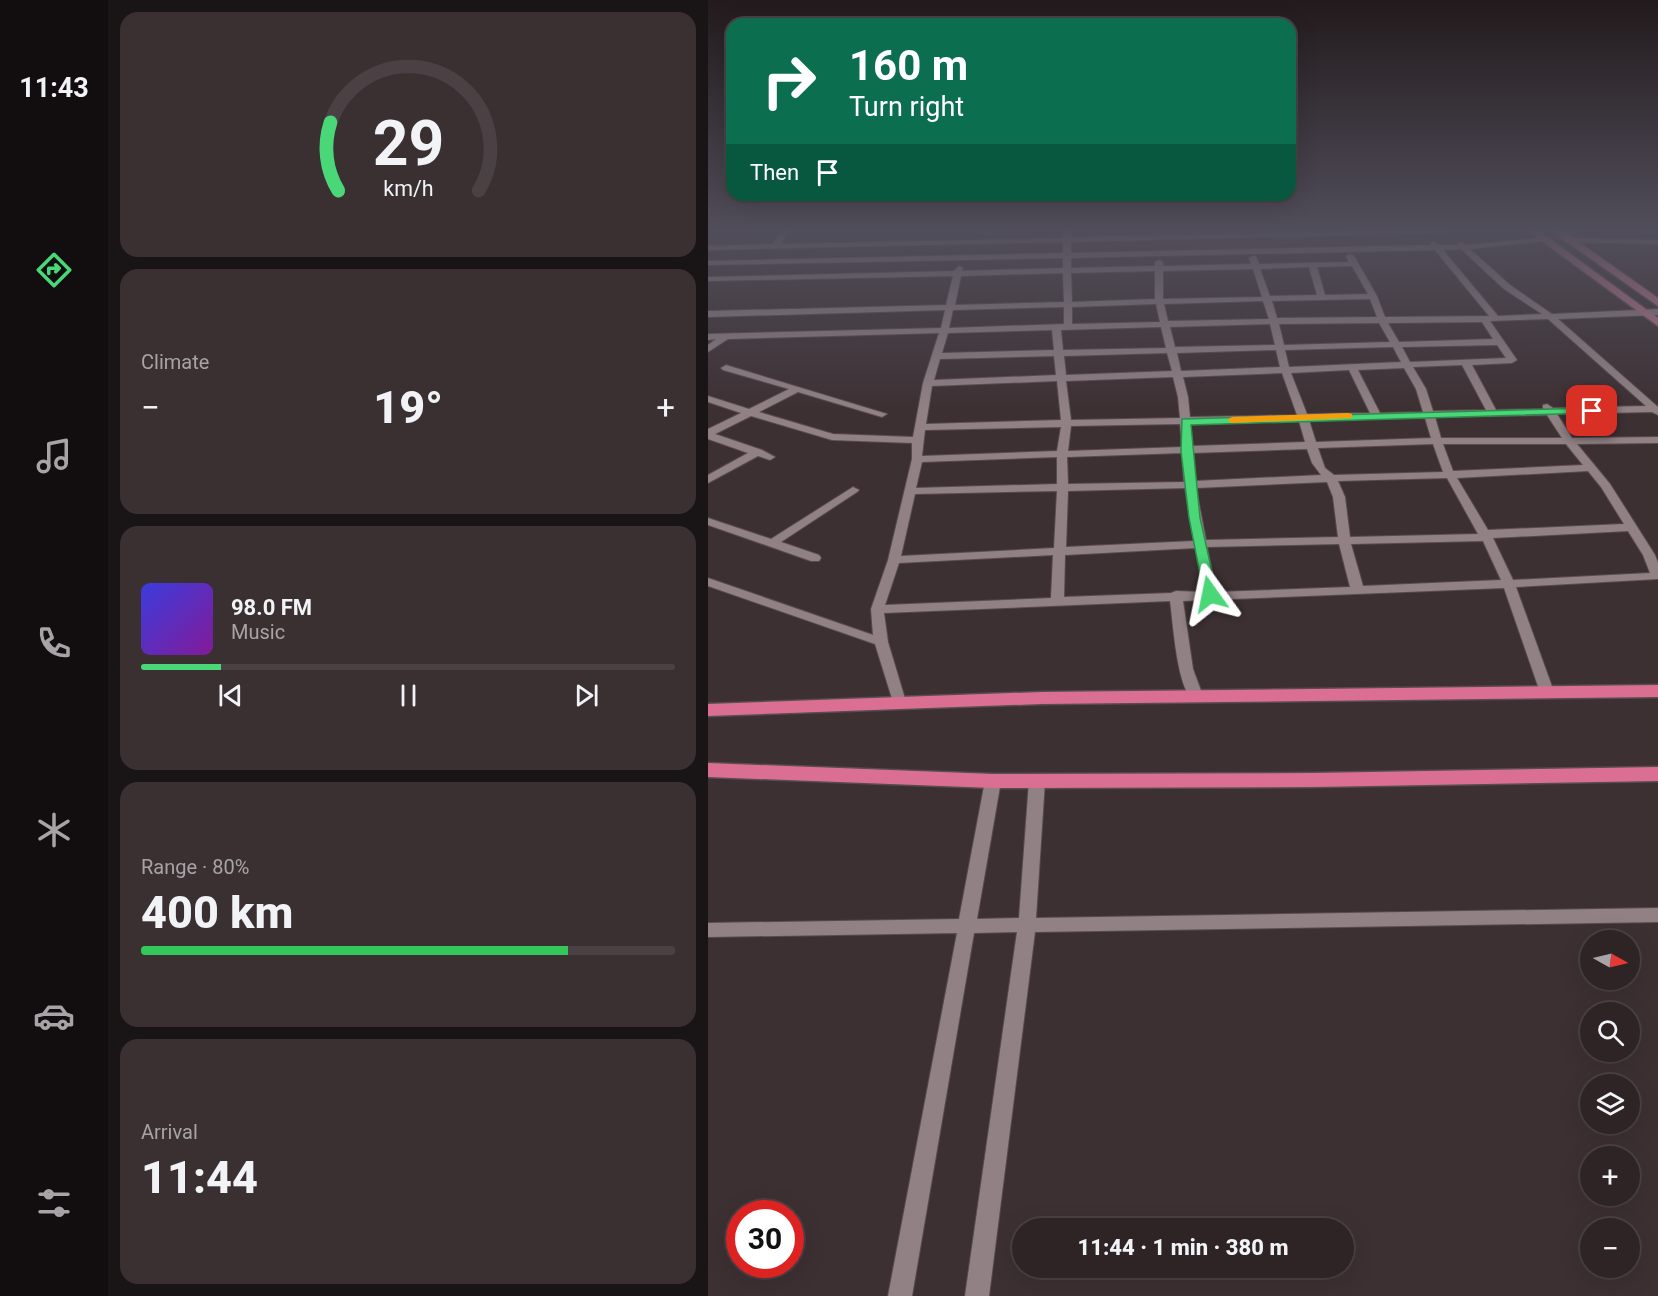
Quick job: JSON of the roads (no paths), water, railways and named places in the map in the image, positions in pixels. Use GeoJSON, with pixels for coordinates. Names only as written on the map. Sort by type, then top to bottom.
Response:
{"type":"FeatureCollection","features":[{"type":"Feature","properties":{"kind":"highway"},"geometry":{"type":"LineString","coordinates":[[708,710],[899,702],[1196,696],[1658,691]]}},
{"type":"Feature","properties":{"kind":"highway"},"geometry":{"type":"LineString","coordinates":[[708,770],[993,781],[1314,780],[1658,774]]}},
{"type":"Feature","properties":{"kind":"main road"},"geometry":{"type":"LineString","coordinates":[[1611,288],[1658,323]]}},
{"type":"Feature","properties":{"kind":"main road"},"geometry":{"type":"LineString","coordinates":[[1637,288],[1658,303]]}},
{"type":"Feature","properties":{"kind":"street"},"geometry":{"type":"LineString","coordinates":[[899,702],[881,642],[877,609],[894,560],[917,459],[928,383],[955,288]]}},
{"type":"Feature","properties":{"kind":"street"},"geometry":{"type":"LineString","coordinates":[[1068,288],[1068,327]]}},
{"type":"Feature","properties":{"kind":"street"},"geometry":{"type":"LineString","coordinates":[[1159,288],[1159,302],[1177,374],[1185,422],[1190,485],[1210,594]]}},
{"type":"Feature","properties":{"kind":"street"},"geometry":{"type":"LineString","coordinates":[[1263,288],[1274,321],[1285,370],[1302,418],[1321,470],[1331,478],[1339,497],[1344,540],[1357,589]]}},
{"type":"Feature","properties":{"kind":"street"},"geometry":{"type":"LineString","coordinates":[[1319,288],[1322,298]]}},
{"type":"Feature","properties":{"kind":"street"},"geometry":{"type":"LineString","coordinates":[[1369,288],[1382,320],[1420,389],[1436,441],[1450,474],[1486,536],[1509,584],[1547,692]]}},
{"type":"Feature","properties":{"kind":"street"},"geometry":{"type":"LineString","coordinates":[[928,383],[1409,366],[1512,360],[1489,328],[1490,319],[1468,288]]}},
{"type":"Feature","properties":{"kind":"street"},"geometry":{"type":"LineString","coordinates":[[1509,288],[1550,316],[1656,410]]}},
{"type":"Feature","properties":{"kind":"street"},"geometry":{"type":"LineString","coordinates":[[708,314],[1373,296]]}},
{"type":"Feature","properties":{"kind":"street"},"geometry":{"type":"LineString","coordinates":[[708,337],[1274,321],[1490,319],[1658,312]]}},
{"type":"Feature","properties":{"kind":"street"},"geometry":{"type":"LineString","coordinates":[[1056,327],[1066,424],[1062,454],[1063,487],[1057,600]]}},
{"type":"Feature","properties":{"kind":"street"},"geometry":{"type":"LineString","coordinates":[[708,349],[725,337]]}},
{"type":"Feature","properties":{"kind":"street"},"geometry":{"type":"LineString","coordinates":[[935,356],[1500,342]]}},
{"type":"Feature","properties":{"kind":"street"},"geometry":{"type":"LineString","coordinates":[[1466,363],[1493,413]]}},
{"type":"Feature","properties":{"kind":"street"},"geometry":{"type":"LineString","coordinates":[[726,368],[882,414]]}},
{"type":"Feature","properties":{"kind":"street"},"geometry":{"type":"LineString","coordinates":[[1353,368],[1376,416]]}},
{"type":"Feature","properties":{"kind":"street"},"geometry":{"type":"LineString","coordinates":[[708,434],[797,389]]}},
{"type":"Feature","properties":{"kind":"street"},"geometry":{"type":"LineString","coordinates":[[708,399],[832,437],[918,440]]}},
{"type":"Feature","properties":{"kind":"street"},"geometry":{"type":"LineString","coordinates":[[920,427],[1493,413],[1547,407],[1656,410]]}},
{"type":"Feature","properties":{"kind":"street"},"geometry":{"type":"LineString","coordinates":[[877,609],[1657,576],[1649,555],[1606,486],[1569,441],[1547,407]]}},
{"type":"Feature","properties":{"kind":"street"},"geometry":{"type":"LineString","coordinates":[[708,434],[770,457]]}},
{"type":"Feature","properties":{"kind":"street"},"geometry":{"type":"LineString","coordinates":[[917,459],[1436,441],[1658,440]]}},
{"type":"Feature","properties":{"kind":"street"},"geometry":{"type":"LineString","coordinates":[[708,480],[758,452]]}},
{"type":"Feature","properties":{"kind":"street"},"geometry":{"type":"LineString","coordinates":[[910,491],[1190,485],[1590,468]]}},
{"type":"Feature","properties":{"kind":"street"},"geometry":{"type":"LineString","coordinates":[[772,543],[853,490]]}},
{"type":"Feature","properties":{"kind":"street"},"geometry":{"type":"LineString","coordinates":[[708,521],[815,558]]}},
{"type":"Feature","properties":{"kind":"street"},"geometry":{"type":"LineString","coordinates":[[894,560],[1200,544],[1486,536],[1632,527]]}},
{"type":"Feature","properties":{"kind":"street"},"geometry":{"type":"LineString","coordinates":[[708,582],[881,642]]}},
{"type":"Feature","properties":{"kind":"street"},"geometry":{"type":"LineString","coordinates":[[1176,595],[1186,669],[1196,696]]}},
{"type":"Feature","properties":{"kind":"street"},"geometry":{"type":"LineString","coordinates":[[900,1296],[993,781]]}},
{"type":"Feature","properties":{"kind":"street"},"geometry":{"type":"LineString","coordinates":[[977,1296],[1027,925],[1037,781]]}},
{"type":"Feature","properties":{"kind":"street"},"geometry":{"type":"LineString","coordinates":[[708,930],[1658,915]]}}]}
